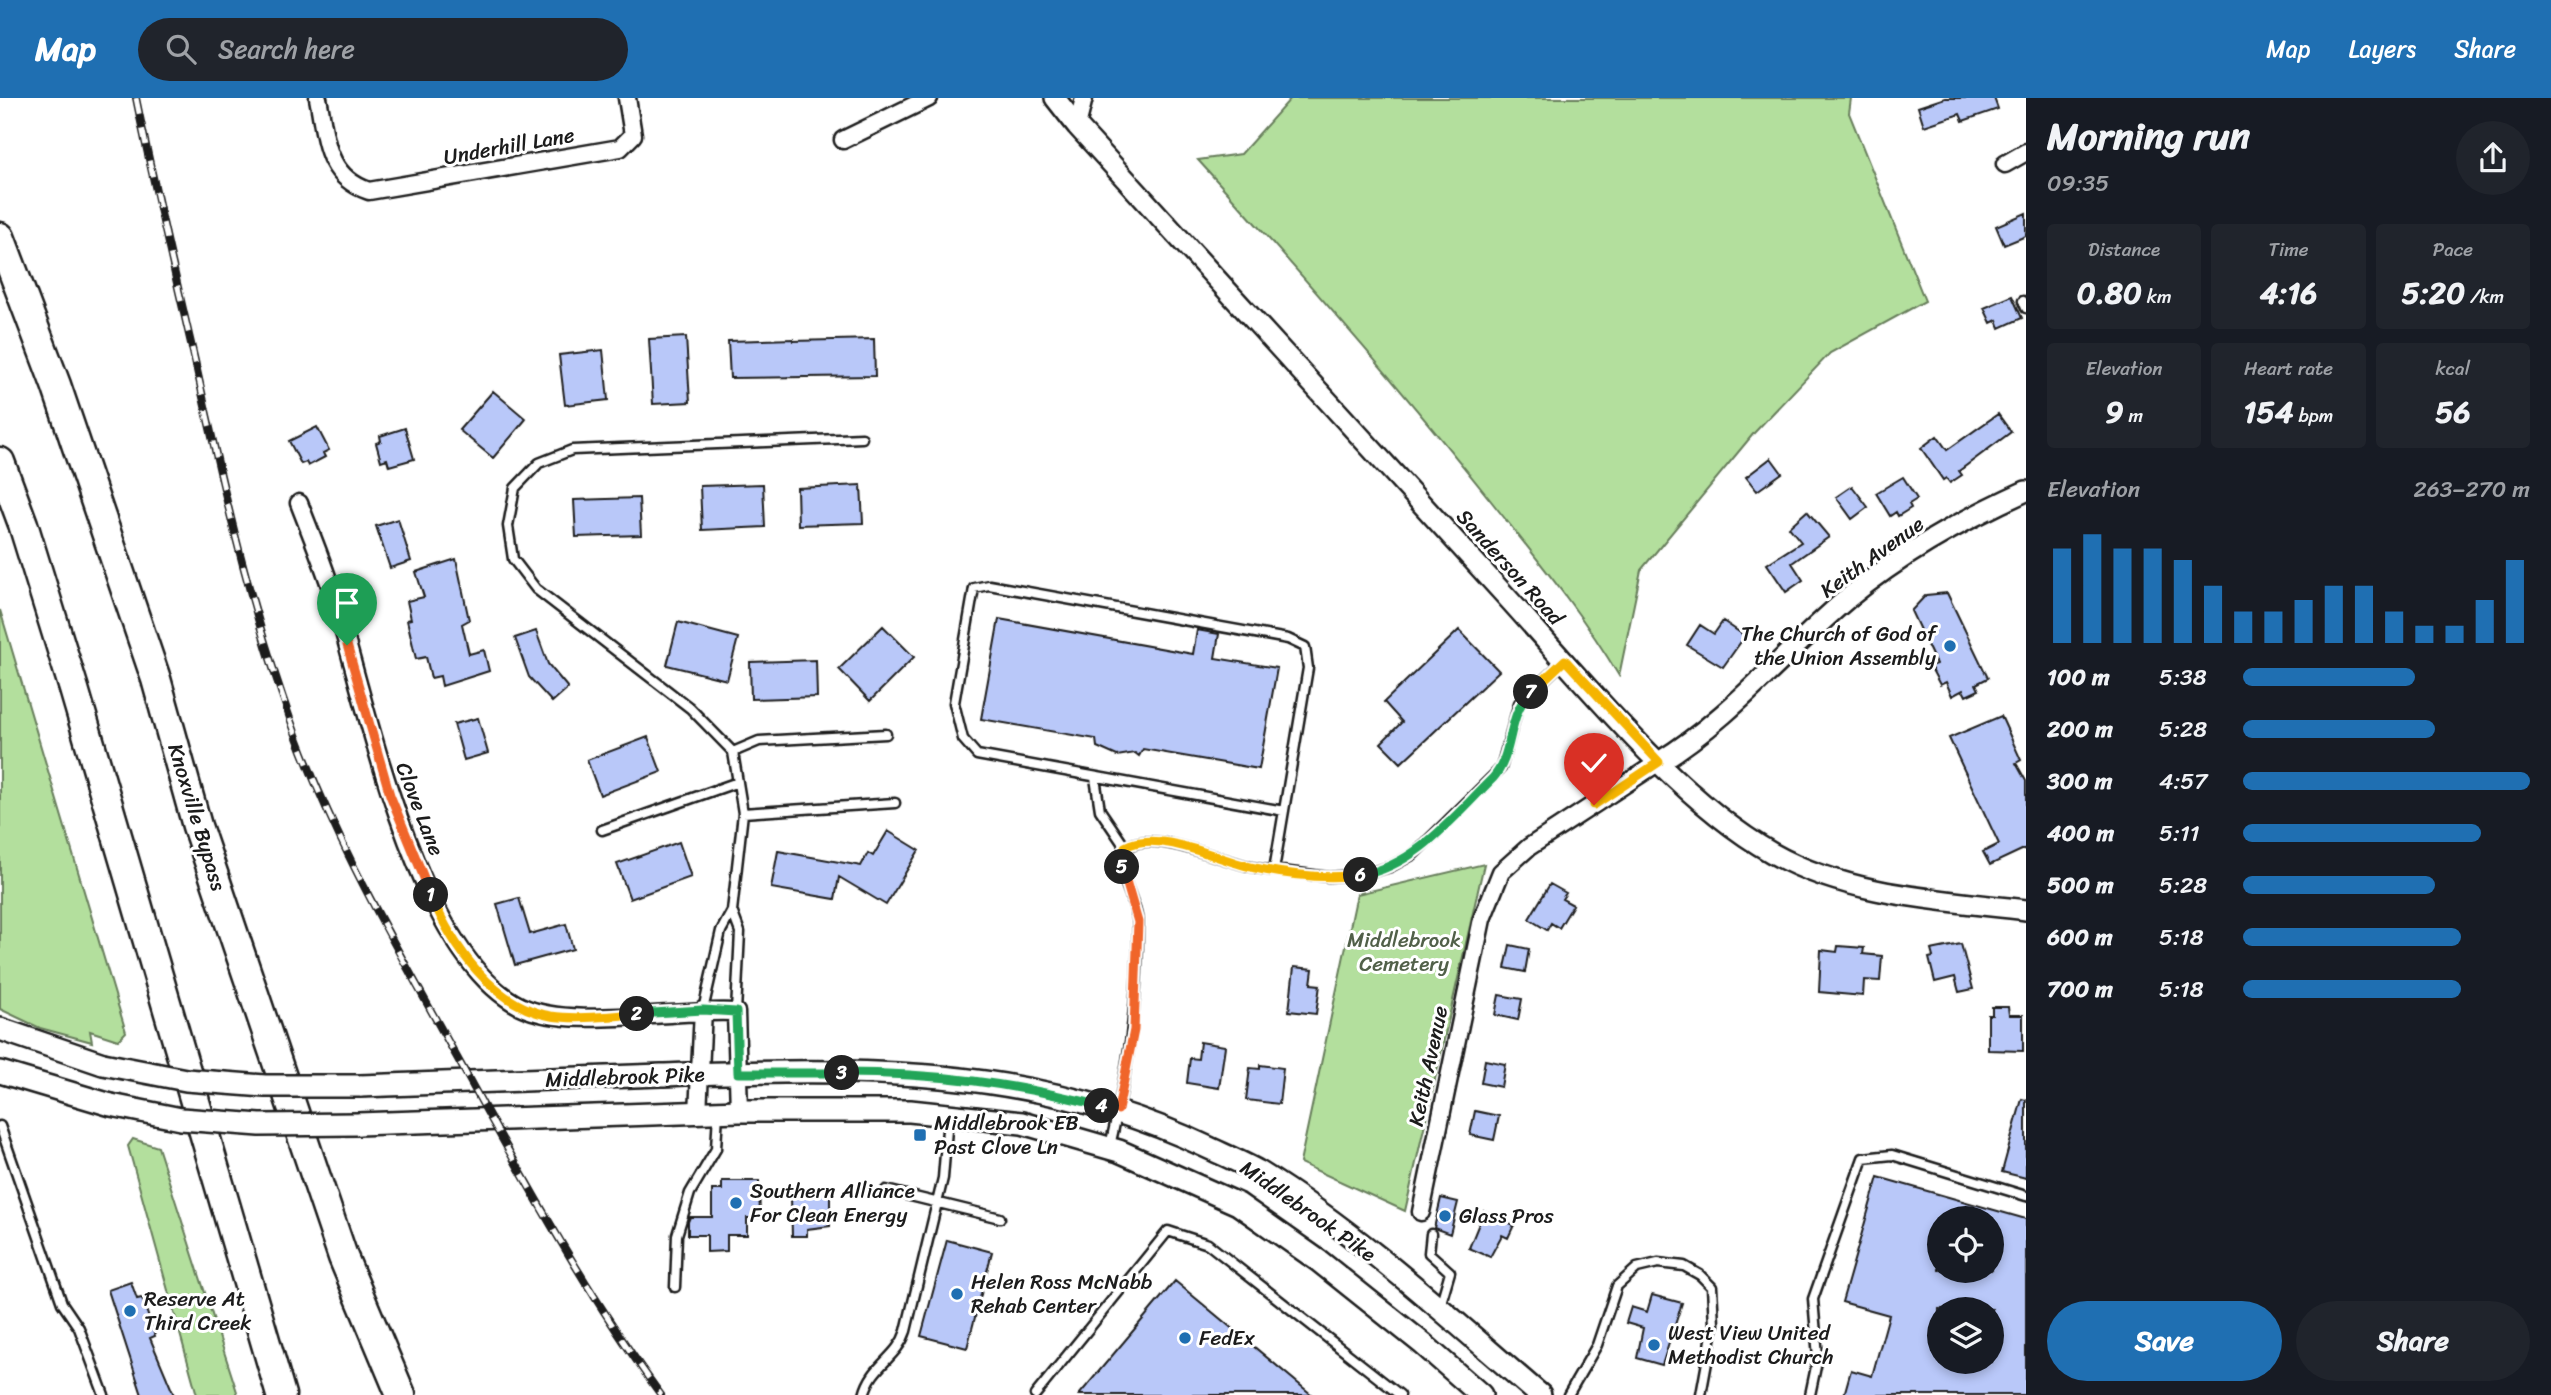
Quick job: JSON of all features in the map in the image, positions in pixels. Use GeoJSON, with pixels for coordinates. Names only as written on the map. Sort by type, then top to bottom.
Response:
{"type":"FeatureCollection","features":[{"type":"Feature","properties":{"kind":"highway","name":"Knoxville Bypass"},"geometry":{"type":"LineString","coordinates":[[0,237],[55,385],[156,679],[197,826],[344,1257],[401,1395]]}},
{"type":"Feature","properties":{"kind":"highway"},"geometry":{"type":"LineString","coordinates":[[0,462],[23,524],[74,689],[281,1395]]}},
{"type":"Feature","properties":{"kind":"main road","name":"Middlebrook Pike"},"geometry":{"type":"LineString","coordinates":[[0,1029],[103,1065],[186,1080],[265,1086],[360,1086],[738,1073],[911,1073],[1028,1087],[1118,1110],[1165,1127],[1257,1171],[1339,1228],[1540,1395]]}},
{"type":"Feature","properties":{"kind":"main road","name":"Middlebrook Pike"},"geometry":{"type":"LineString","coordinates":[[0,1072],[111,1105],[181,1119],[260,1125],[718,1112],[910,1111],[1022,1123],[1109,1148],[1238,1204],[1329,1270],[1481,1395]]}},
{"type":"Feature","properties":{"kind":"street","name":"Underhill Lane"},"geometry":{"type":"LineString","coordinates":[[318,98],[331,161],[351,185],[369,191],[620,148],[633,135],[627,98]]}},
{"type":"Feature","properties":{"kind":"street"},"geometry":{"type":"LineString","coordinates":[[843,140],[929,98]]}},
{"type":"Feature","properties":{"kind":"street","name":"Sanderson Road"},"geometry":{"type":"LineString","coordinates":[[1055,98],[1077,126],[1659,762],[1737,832],[1775,855],[1816,873],[1872,890],[2026,910]]}},
{"type":"Feature","properties":{"kind":"street"},"geometry":{"type":"LineString","coordinates":[[1077,126],[1084,98]]}},
{"type":"Feature","properties":{"kind":"street"},"geometry":{"type":"LineString","coordinates":[[2005,164],[2026,152]]}},
{"type":"Feature","properties":{"kind":"street","name":"Keith Avenue"},"geometry":{"type":"LineString","coordinates":[[1421,1212],[1482,919],[1501,872],[1529,848],[1695,740],[1849,597],[1910,553],[1991,506],[2026,491]]}},
{"type":"Feature","properties":{"kind":"street","name":"Clove Lane"},"geometry":{"type":"LineString","coordinates":[[299,503],[337,606],[390,795],[435,904],[469,960],[493,988],[520,1006],[551,1016],[703,1010],[736,1012]]}},
{"type":"Feature","properties":{"kind":"street"},"geometry":{"type":"LineString","coordinates":[[703,1010],[698,1074],[718,1112]]}},
{"type":"Feature","properties":{"kind":"street"},"geometry":{"type":"LineString","coordinates":[[718,1112],[738,1073],[736,1012]]}},
{"type":"Feature","properties":{"kind":"lane"},"geometry":{"type":"LineString","coordinates":[[703,1010],[720,931],[732,911],[743,813],[733,752],[690,708],[536,589],[513,559],[508,526],[515,488],[538,463],[572,450],[862,438]]}},
{"type":"Feature","properties":{"kind":"lane"},"geometry":{"type":"LineString","coordinates":[[1274,870],[1284,811],[1308,668],[1305,647],[1297,641],[989,585],[974,588],[954,692],[955,713],[962,739],[969,749],[986,759],[1284,811]]}},
{"type":"Feature","properties":{"kind":"lane"},"geometry":{"type":"LineString","coordinates":[[1125,847],[1153,841],[1251,868],[1345,877],[1390,867],[1414,854],[1501,768],[1519,703],[1565,660]]}},
{"type":"Feature","properties":{"kind":"lane"},"geometry":{"type":"LineString","coordinates":[[733,752],[759,741],[886,733]]}},
{"type":"Feature","properties":{"kind":"lane"},"geometry":{"type":"LineString","coordinates":[[1095,778],[1100,810],[1125,847]]}},
{"type":"Feature","properties":{"kind":"lane"},"geometry":{"type":"LineString","coordinates":[[602,830],[738,782]]}},
{"type":"Feature","properties":{"kind":"lane"},"geometry":{"type":"LineString","coordinates":[[743,813],[895,803]]}},
{"type":"Feature","properties":{"kind":"lane"},"geometry":{"type":"LineString","coordinates":[[1109,1148],[1134,1030],[1136,913],[1121,859],[1125,847]]}},
{"type":"Feature","properties":{"kind":"lane"},"geometry":{"type":"LineString","coordinates":[[732,911],[740,932],[736,1012]]}},
{"type":"Feature","properties":{"kind":"lane"},"geometry":{"type":"LineString","coordinates":[[675,1287],[677,1235],[690,1193],[716,1149],[718,1112]]}},
{"type":"Feature","properties":{"kind":"lane"},"geometry":{"type":"LineString","coordinates":[[864,1395],[874,1370],[902,1344],[943,1178],[948,1115]]}},
{"type":"Feature","properties":{"kind":"lane"},"geometry":{"type":"LineString","coordinates":[[0,1126],[62,1303],[79,1328],[104,1395]]}},
{"type":"Feature","properties":{"kind":"lane"},"geometry":{"type":"LineString","coordinates":[[1810,1395],[1818,1357],[1813,1299],[1863,1158],[1892,1155],[2026,1196]]}},
{"type":"Feature","properties":{"kind":"lane"},"geometry":{"type":"LineString","coordinates":[[886,1190],[1000,1218]]}},
{"type":"Feature","properties":{"kind":"lane"},"geometry":{"type":"LineString","coordinates":[[1035,1395],[1168,1231],[1208,1244],[1400,1395]]}},
{"type":"Feature","properties":{"kind":"lane"},"geometry":{"type":"LineString","coordinates":[[1431,1234],[1429,1253],[1450,1272],[1439,1309]]}},
{"type":"Feature","properties":{"kind":"lane"},"geometry":{"type":"LineString","coordinates":[[1567,1395],[1585,1370],[1597,1345],[1618,1286],[1637,1268],[1658,1263],[1684,1266],[1700,1275],[1712,1287],[1714,1324],[1701,1395]]}},
{"type":"Feature","properties":{"kind":"green space"},"geometry":{"type":"Polygon","coordinates":[[[1291,98],[1851,98],[1849,113],[1925,301],[1830,353],[1754,433],[1641,570],[1619,676],[1558,586],[1456,457],[1348,328],[1198,160],[1241,154],[1291,98]]]}},
{"type":"Feature","properties":{"kind":"green space"},"geometry":{"type":"Polygon","coordinates":[[[0,610],[126,1032],[118,1040],[90,1031],[92,1042],[40,1028],[0,1009],[0,610]]]}},
{"type":"Feature","properties":{"kind":"green space","name":"Middlebrook Cemetery"},"geometry":{"type":"Polygon","coordinates":[[[1484,864],[1405,1211],[1300,1163],[1357,894],[1484,864]]]}},
{"type":"Feature","properties":{"kind":"green space"},"geometry":{"type":"Polygon","coordinates":[[[133,1139],[158,1147],[238,1395],[197,1395],[128,1146],[133,1139]]]}},
{"type":"Feature","properties":{"kind":"building"},"geometry":{"type":"Polygon","coordinates":[[[1945,98],[1994,98],[1998,109],[1963,121],[1960,114],[1924,126],[1918,107],[1945,98]]]}},
{"type":"Feature","properties":{"kind":"building"},"geometry":{"type":"Polygon","coordinates":[[[2026,213],[2026,236],[2004,245],[1996,226],[2026,213]]]}},
{"type":"Feature","properties":{"kind":"building"},"geometry":{"type":"Polygon","coordinates":[[[2012,296],[2022,318],[2000,328],[1997,320],[1991,323],[1984,308],[2012,296]]]}},
{"type":"Feature","properties":{"kind":"building"},"geometry":{"type":"Polygon","coordinates":[[[686,337],[690,402],[653,404],[649,339],[686,337]]]}},
{"type":"Feature","properties":{"kind":"building"},"geometry":{"type":"Polygon","coordinates":[[[874,339],[875,376],[730,378],[728,341],[874,339]]]}},
{"type":"Feature","properties":{"kind":"building"},"geometry":{"type":"Polygon","coordinates":[[[603,350],[608,400],[565,405],[559,355],[603,350]]]}},
{"type":"Feature","properties":{"kind":"building"},"geometry":{"type":"Polygon","coordinates":[[[493,391],[526,419],[493,458],[459,430],[493,391]]]}},
{"type":"Feature","properties":{"kind":"building"},"geometry":{"type":"Polygon","coordinates":[[[1998,414],[2011,432],[1959,471],[1962,475],[1950,483],[1946,478],[1943,480],[1921,448],[1937,436],[1947,450],[1998,414]]]}},
{"type":"Feature","properties":{"kind":"building"},"geometry":{"type":"Polygon","coordinates":[[[317,427],[329,450],[323,453],[325,457],[308,466],[306,462],[301,464],[289,441],[317,427]]]}},
{"type":"Feature","properties":{"kind":"building"},"geometry":{"type":"Polygon","coordinates":[[[405,428],[414,459],[389,466],[387,459],[381,461],[376,443],[381,441],[380,436],[405,428]]]}},
{"type":"Feature","properties":{"kind":"building"},"geometry":{"type":"Polygon","coordinates":[[[1771,458],[1782,473],[1757,491],[1746,477],[1771,458]]]}},
{"type":"Feature","properties":{"kind":"building"},"geometry":{"type":"Polygon","coordinates":[[[1903,477],[1917,499],[1909,504],[1911,508],[1898,516],[1896,512],[1890,516],[1876,493],[1903,477]]]}},
{"type":"Feature","properties":{"kind":"building"},"geometry":{"type":"Polygon","coordinates":[[[763,484],[765,527],[702,530],[700,486],[763,484]]]}},
{"type":"Feature","properties":{"kind":"building"},"geometry":{"type":"Polygon","coordinates":[[[861,485],[863,523],[798,525],[797,488],[861,485]]]}},
{"type":"Feature","properties":{"kind":"building"},"geometry":{"type":"Polygon","coordinates":[[[1852,486],[1868,507],[1852,519],[1836,497],[1852,486]]]}},
{"type":"Feature","properties":{"kind":"building"},"geometry":{"type":"Polygon","coordinates":[[[639,498],[641,535],[576,537],[574,500],[639,498]]]}},
{"type":"Feature","properties":{"kind":"building"},"geometry":{"type":"Polygon","coordinates":[[[1807,511],[1829,537],[1792,563],[1803,580],[1786,592],[1767,564],[1801,542],[1789,527],[1807,511]]]}},
{"type":"Feature","properties":{"kind":"building"},"geometry":{"type":"Polygon","coordinates":[[[398,519],[411,561],[390,568],[376,526],[398,519]]]}},
{"type":"Feature","properties":{"kind":"building"},"geometry":{"type":"Polygon","coordinates":[[[456,559],[469,620],[462,624],[469,654],[484,650],[489,671],[442,686],[440,676],[431,678],[426,657],[416,659],[407,620],[411,619],[407,601],[424,597],[416,572],[456,559]]]}},
{"type":"Feature","properties":{"kind":"building","name":"The Church of God of the Union Assembly"},"geometry":{"type":"Polygon","coordinates":[[[1947,593],[1988,678],[1976,684],[1979,690],[1966,696],[1963,690],[1952,696],[1946,682],[1940,685],[1930,666],[1936,664],[1911,611],[1926,595],[1947,593]]]}},
{"type":"Feature","properties":{"kind":"building"},"geometry":{"type":"Polygon","coordinates":[[[999,619],[1193,654],[1197,630],[1219,634],[1215,658],[1277,668],[1259,769],[1143,749],[1139,756],[1135,753],[1117,756],[1097,747],[1096,739],[981,719],[999,619]]]}},
{"type":"Feature","properties":{"kind":"building"},"geometry":{"type":"Polygon","coordinates":[[[1723,621],[1745,636],[1723,667],[1687,645],[1700,625],[1714,634],[1723,621]]]}},
{"type":"Feature","properties":{"kind":"building"},"geometry":{"type":"Polygon","coordinates":[[[678,622],[738,638],[727,680],[667,665],[678,622]]]}},
{"type":"Feature","properties":{"kind":"building"},"geometry":{"type":"Polygon","coordinates":[[[883,626],[914,657],[870,701],[839,669],[883,626]]]}},
{"type":"Feature","properties":{"kind":"building"},"geometry":{"type":"Polygon","coordinates":[[[1459,630],[1499,671],[1401,763],[1381,743],[1402,722],[1384,702],[1459,630]]]}},
{"type":"Feature","properties":{"kind":"building"},"geometry":{"type":"Polygon","coordinates":[[[536,631],[548,664],[568,688],[552,702],[529,677],[515,638],[536,631]]]}},
{"type":"Feature","properties":{"kind":"building"},"geometry":{"type":"Polygon","coordinates":[[[816,660],[817,697],[751,699],[750,662],[816,660]]]}},
{"type":"Feature","properties":{"kind":"building"},"geometry":{"type":"Polygon","coordinates":[[[2001,716],[2021,760],[2016,763],[2026,781],[2026,848],[1990,865],[1983,852],[1999,844],[1949,738],[2001,716]]]}},
{"type":"Feature","properties":{"kind":"building"},"geometry":{"type":"Polygon","coordinates":[[[478,718],[488,753],[464,760],[454,724],[478,718]]]}},
{"type":"Feature","properties":{"kind":"building"},"geometry":{"type":"Polygon","coordinates":[[[648,737],[661,772],[600,795],[587,760],[648,737]]]}},
{"type":"Feature","properties":{"kind":"building"},"geometry":{"type":"Polygon","coordinates":[[[888,831],[919,850],[886,905],[839,877],[835,899],[771,888],[778,851],[861,866],[868,853],[873,856],[888,831]]]}},
{"type":"Feature","properties":{"kind":"building"},"geometry":{"type":"Polygon","coordinates":[[[679,842],[691,877],[630,899],[617,864],[679,842]]]}},
{"type":"Feature","properties":{"kind":"building"},"geometry":{"type":"Polygon","coordinates":[[[1550,884],[1566,893],[1562,899],[1573,905],[1559,928],[1551,923],[1547,930],[1529,919],[1550,884]]]}},
{"type":"Feature","properties":{"kind":"building"},"geometry":{"type":"Polygon","coordinates":[[[519,898],[530,934],[566,924],[573,949],[515,965],[497,904],[519,898]]]}},
{"type":"Feature","properties":{"kind":"building"},"geometry":{"type":"Polygon","coordinates":[[[1961,944],[1973,989],[1959,992],[1955,977],[1935,982],[1929,958],[1933,957],[1931,950],[1961,944]]]}},
{"type":"Feature","properties":{"kind":"building"},"geometry":{"type":"Polygon","coordinates":[[[1510,945],[1529,949],[1525,972],[1505,968],[1510,945]]]}},
{"type":"Feature","properties":{"kind":"building"},"geometry":{"type":"Polygon","coordinates":[[[1838,946],[1864,948],[1863,954],[1882,956],[1880,981],[1864,980],[1863,996],[1819,992],[1821,950],[1837,952],[1838,946]]]}},
{"type":"Feature","properties":{"kind":"building"},"geometry":{"type":"Polygon","coordinates":[[[1294,967],[1313,969],[1311,984],[1320,985],[1316,1014],[1289,1011],[1294,967]]]}},
{"type":"Feature","properties":{"kind":"building"},"geometry":{"type":"Polygon","coordinates":[[[1499,995],[1522,999],[1518,1020],[1495,1015],[1499,995]]]}},
{"type":"Feature","properties":{"kind":"building"},"geometry":{"type":"Polygon","coordinates":[[[1992,1007],[2008,1007],[2009,1015],[2023,1015],[2023,1051],[1988,1050],[1988,1015],[1992,1015],[1992,1007]]]}},
{"type":"Feature","properties":{"kind":"building"},"geometry":{"type":"Polygon","coordinates":[[[1200,1042],[1225,1046],[1219,1088],[1187,1083],[1190,1058],[1198,1059],[1200,1042]]]}},
{"type":"Feature","properties":{"kind":"building"},"geometry":{"type":"Polygon","coordinates":[[[1485,1060],[1505,1064],[1501,1087],[1481,1083],[1485,1060]]]}},
{"type":"Feature","properties":{"kind":"building"},"geometry":{"type":"Polygon","coordinates":[[[1260,1065],[1283,1068],[1279,1104],[1246,1100],[1250,1068],[1260,1069],[1260,1065]]]}},
{"type":"Feature","properties":{"kind":"building"},"geometry":{"type":"Polygon","coordinates":[[[2022,1099],[2026,1100],[2026,1178],[2002,1172],[2022,1099]]]}},
{"type":"Feature","properties":{"kind":"building"},"geometry":{"type":"Polygon","coordinates":[[[1475,1111],[1499,1116],[1494,1140],[1470,1135],[1475,1111]]]}},
{"type":"Feature","properties":{"kind":"building"},"geometry":{"type":"Polygon","coordinates":[[[1878,1177],[1980,1206],[1927,1206],[1927,1283],[2004,1283],[2004,1213],[2026,1219],[2026,1395],[1844,1395],[1851,1370],[1872,1376],[1889,1315],[1842,1302],[1878,1177]]]}},
{"type":"Feature","properties":{"kind":"building","name":"Southern Alliance For Clean Energy"},"geometry":{"type":"Polygon","coordinates":[[[722,1181],[759,1181],[760,1218],[747,1218],[747,1235],[727,1235],[727,1251],[707,1252],[707,1235],[688,1235],[688,1222],[690,1217],[712,1217],[712,1190],[722,1190],[722,1181]]]}},
{"type":"Feature","properties":{"kind":"building"},"geometry":{"type":"Polygon","coordinates":[[[802,1189],[830,1189],[830,1226],[807,1229],[807,1236],[792,1236],[791,1196],[802,1196],[802,1189]]]}},
{"type":"Feature","properties":{"kind":"building","name":"Glass Pros"},"geometry":{"type":"Polygon","coordinates":[[[1441,1198],[1458,1202],[1450,1234],[1434,1228],[1441,1198]]]}},
{"type":"Feature","properties":{"kind":"building"},"geometry":{"type":"Polygon","coordinates":[[[1484,1211],[1514,1225],[1508,1238],[1502,1235],[1490,1257],[1469,1248],[1484,1211]]]}},
{"type":"Feature","properties":{"kind":"building","name":"Helen Ross McNabb Rehab Center"},"geometry":{"type":"Polygon","coordinates":[[[947,1240],[992,1252],[967,1348],[921,1336],[947,1240]]]}},
{"type":"Feature","properties":{"kind":"building","name":"FedEx"},"geometry":{"type":"Polygon","coordinates":[[[1175,1281],[1312,1395],[1079,1395],[1175,1281]]]}},
{"type":"Feature","properties":{"kind":"building","name":"Reserve At Third Creek"},"geometry":{"type":"Polygon","coordinates":[[[131,1282],[137,1299],[142,1298],[155,1336],[150,1338],[174,1395],[142,1395],[108,1290],[131,1282]]]}},
{"type":"Feature","properties":{"kind":"building"},"geometry":{"type":"Polygon","coordinates":[[[1652,1295],[1682,1303],[1662,1365],[1637,1358],[1643,1328],[1626,1323],[1631,1307],[1647,1312],[1652,1295]]]}},
{"type":"Feature","properties":{"kind":"railway"},"geometry":{"type":"LineString","coordinates":[[136,98],[234,531],[269,657],[319,792],[362,883],[506,1147],[606,1315],[661,1395]]}},
{"type":"Feature","properties":{"kind":"place","name":"The Church of God of the Union Assembly"},"geometry":{"type":"Point","coordinates":[1950,646]}},
{"type":"Feature","properties":{"kind":"place","name":"Middlebrook EB Past Clove Ln"},"geometry":{"type":"Point","coordinates":[920,1135]}},
{"type":"Feature","properties":{"kind":"place","name":"Southern Alliance For Clean Energy"},"geometry":{"type":"Point","coordinates":[736,1203]}},
{"type":"Feature","properties":{"kind":"place","name":"Glass Pros"},"geometry":{"type":"Point","coordinates":[1445,1216]}},
{"type":"Feature","properties":{"kind":"place","name":"Helen Ross McNabb Rehab Center"},"geometry":{"type":"Point","coordinates":[957,1294]}},
{"type":"Feature","properties":{"kind":"place","name":"Reserve At Third Creek"},"geometry":{"type":"Point","coordinates":[130,1311]}},
{"type":"Feature","properties":{"kind":"place","name":"FedEx"},"geometry":{"type":"Point","coordinates":[1185,1338]}},
{"type":"Feature","properties":{"kind":"place","name":"West View United Methodist Church"},"geometry":{"type":"Point","coordinates":[1654,1345]}},
{"type":"Feature","properties":{"kind":"route"},"geometry":{"type":"LineString","coordinates":[[347,645],[390,795],[435,904],[469,960],[493,988],[520,1006],[551,1016],[593,1017],[703,1010],[736,1012],[738,1073],[911,1073],[1028,1087],[1118,1110],[1134,1030],[1138,922],[1122,870],[1121,859],[1125,847],[1141,841],[1153,841],[1251,868],[1329,877],[1365,874],[1390,867],[1414,854],[1493,778],[1501,768],[1519,703],[1565,660],[1659,762],[1594,805]]}}]}
